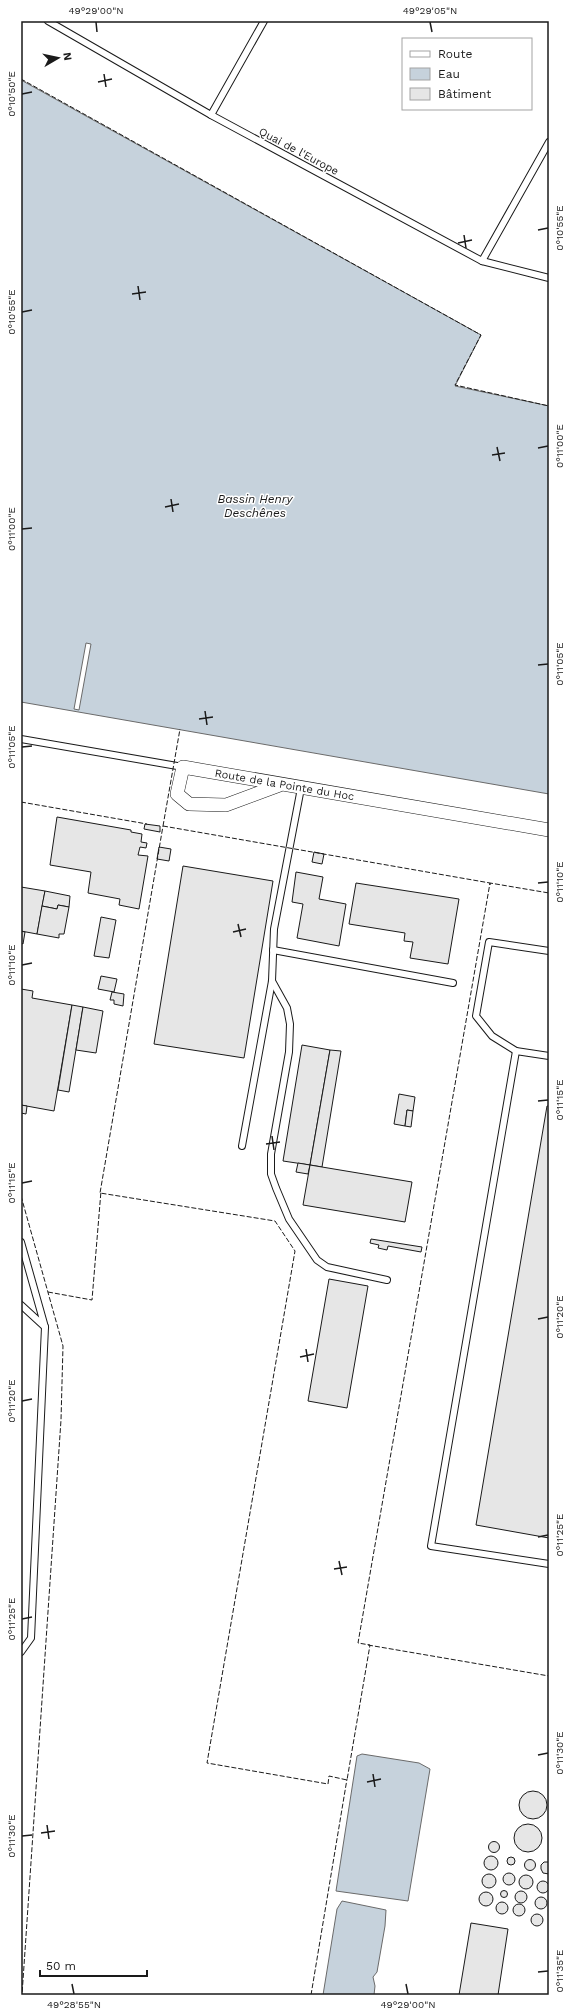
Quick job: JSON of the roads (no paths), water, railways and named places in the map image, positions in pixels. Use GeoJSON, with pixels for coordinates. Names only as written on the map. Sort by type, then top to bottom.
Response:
{"type":"FeatureCollection","features":[{"type":"Feature","properties":{"kind":"street"},"geometry":{"type":"LineString","coordinates":[[183,767],[177,794],[189,804],[226,805],[280,785]]}},
{"type":"Feature","properties":{"kind":"street","name":"Route de la Pointe du Hoc"},"geometry":{"type":"LineString","coordinates":[[183,767],[280,785],[549,830]]}},
{"type":"Feature","properties":{"kind":"lane","name":"Quai de l'Europe"},"geometry":{"type":"LineString","coordinates":[[48,21],[211,115],[482,261],[549,278]]}},
{"type":"Feature","properties":{"kind":"lane"},"geometry":{"type":"LineString","coordinates":[[211,115],[264,21]]}},
{"type":"Feature","properties":{"kind":"lane"},"geometry":{"type":"LineString","coordinates":[[482,261],[549,142]]}},
{"type":"Feature","properties":{"kind":"lane","name":"Route de la Pointe du Hoc"},"geometry":{"type":"LineString","coordinates":[[21,739],[183,767]]}},
{"type":"Feature","properties":{"kind":"lane"},"geometry":{"type":"LineString","coordinates":[[242,1146],[272,981],[274,929],[301,788]]}},
{"type":"Feature","properties":{"kind":"lane"},"geometry":{"type":"LineString","coordinates":[[549,951],[489,942],[476,1016],[492,1036],[516,1051],[549,1056]]}},
{"type":"Feature","properties":{"kind":"lane"},"geometry":{"type":"LineString","coordinates":[[273,950],[453,982]]}},
{"type":"Feature","properties":{"kind":"lane"},"geometry":{"type":"LineString","coordinates":[[272,981],[287,1008],[290,1024],[289,1052],[271,1154],[271,1174],[276,1188],[289,1219],[317,1260],[327,1267],[386,1280]]}},
{"type":"Feature","properties":{"kind":"lane"},"geometry":{"type":"LineString","coordinates":[[516,1051],[431,1546],[549,1564]]}},
{"type":"Feature","properties":{"kind":"lane"},"geometry":{"type":"LineString","coordinates":[[21,1242],[45,1327],[31,1638],[21,1652]]}},
{"type":"Feature","properties":{"kind":"lane"},"geometry":{"type":"LineString","coordinates":[[21,1305],[45,1327]]}},
{"type":"Feature","properties":{"kind":"water","name":"Bassin Henry Deschênes"},"geometry":{"type":"Polygon","coordinates":[[[21,80],[481,335],[455,386],[549,406],[549,794],[21,702],[21,80]]]}},
{"type":"Feature","properties":{"kind":"water"},"geometry":{"type":"Polygon","coordinates":[[[362,1754],[419,1763],[430,1769],[408,1901],[336,1891],[357,1756],[362,1754]]]}},
{"type":"Feature","properties":{"kind":"water"},"geometry":{"type":"Polygon","coordinates":[[[342,1901],[386,1910],[385,1926],[377,1972],[373,1977],[375,1986],[374,1995],[323,1995],[337,1909],[342,1901]]]}}]}
